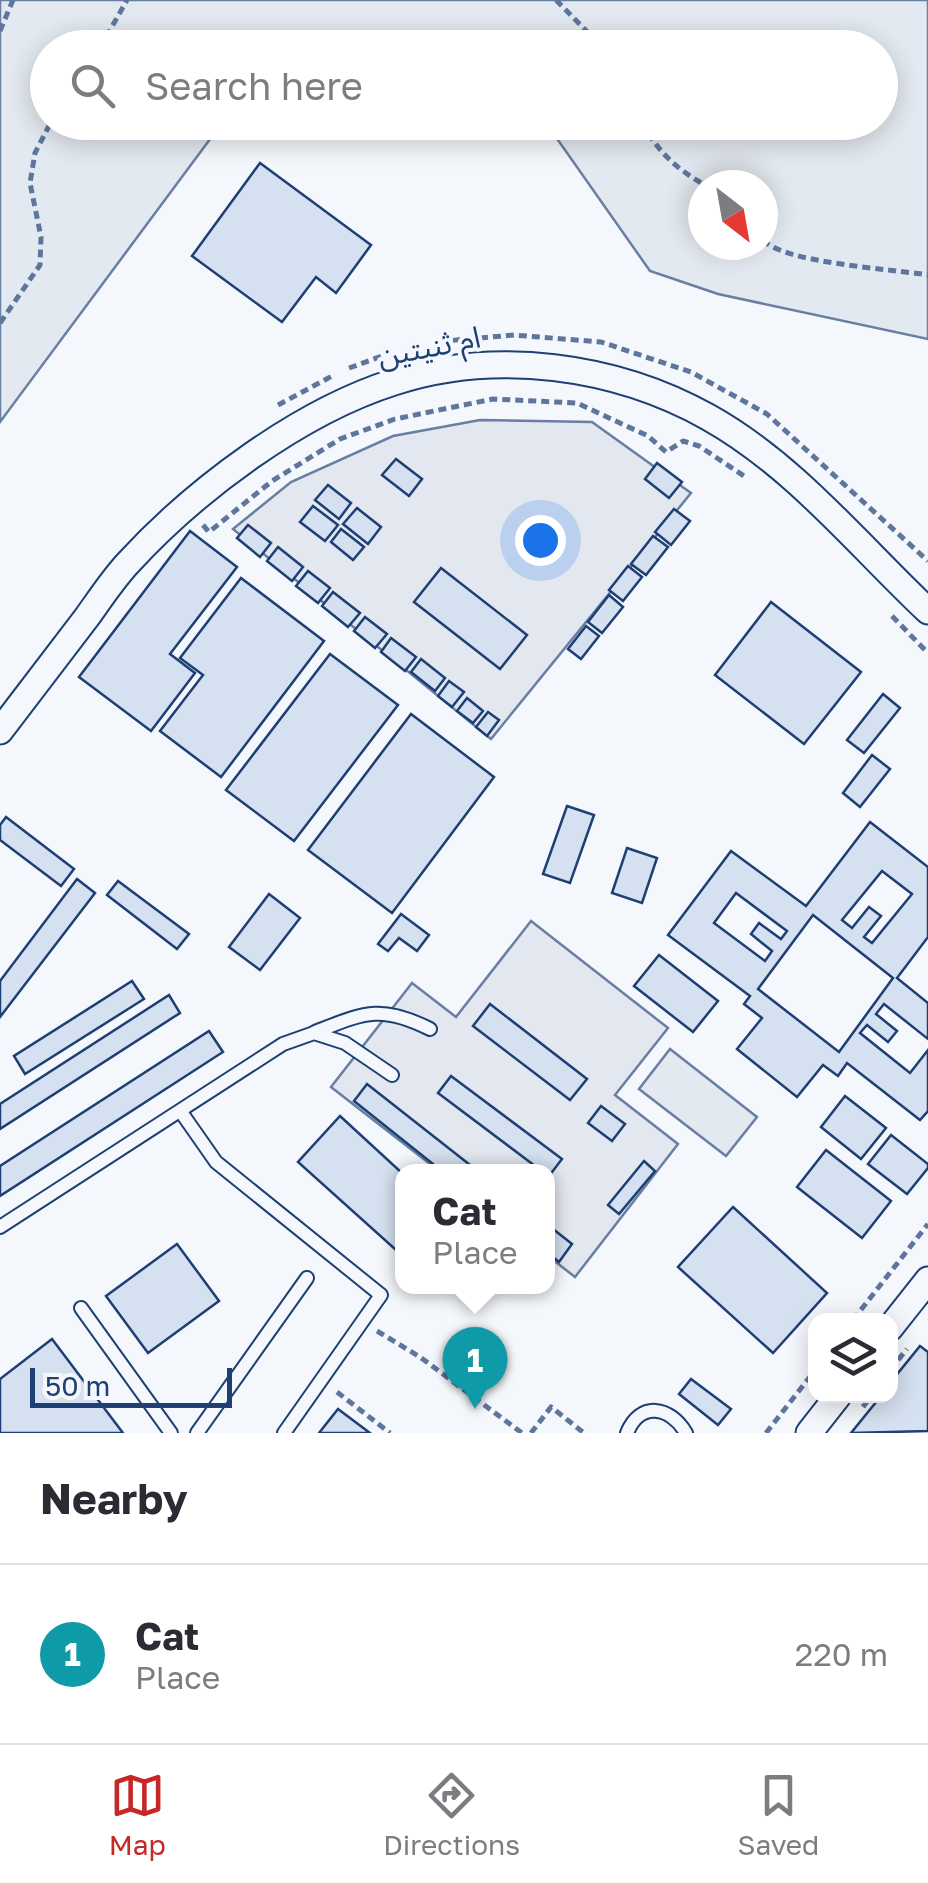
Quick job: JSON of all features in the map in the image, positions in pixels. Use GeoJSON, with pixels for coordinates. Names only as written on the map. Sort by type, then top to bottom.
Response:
{"type":"FeatureCollection","features":[{"type":"Feature","properties":{"kind":"street","name":"ام ثنيتين"},"geometry":{"type":"LineString","coordinates":[[0,731],[127,564],[214,481],[331,407],[394,381],[456,368],[524,366],[594,373],[662,395],[709,417],[778,463],[928,610]]}},
{"type":"Feature","properties":{"kind":"street"},"geometry":{"type":"LineString","coordinates":[[898,1318],[928,1280]]}},
{"type":"Feature","properties":{"kind":"street"},"geometry":{"type":"LineString","coordinates":[[809,1433],[833,1403]]}},
{"type":"Feature","properties":{"kind":"lane"},"geometry":{"type":"LineString","coordinates":[[0,1227],[284,1044],[366,1012],[404,1016],[430,1029]]}},
{"type":"Feature","properties":{"kind":"lane"},"geometry":{"type":"LineString","coordinates":[[314,1032],[345,1043],[392,1074]]}},
{"type":"Feature","properties":{"kind":"lane"},"geometry":{"type":"LineString","coordinates":[[181,1112],[216,1162],[381,1296],[284,1433]]}},
{"type":"Feature","properties":{"kind":"lane"},"geometry":{"type":"LineString","coordinates":[[197,1433],[307,1278]]}},
{"type":"Feature","properties":{"kind":"lane"},"geometry":{"type":"LineString","coordinates":[[81,1308],[171,1433]]}},
{"type":"Feature","properties":{"kind":"lane"},"geometry":{"type":"LineString","coordinates":[[627,1433],[632,1422],[645,1412],[662,1411],[677,1418],[686,1433]]}},
{"type":"Feature","properties":{"kind":"path"},"geometry":{"type":"LineString","coordinates":[[0,31],[13,0]]}},
{"type":"Feature","properties":{"kind":"path"},"geometry":{"type":"LineString","coordinates":[[110,30],[127,0]]}},
{"type":"Feature","properties":{"kind":"path"},"geometry":{"type":"LineString","coordinates":[[556,0],[585,30]]}},
{"type":"Feature","properties":{"kind":"path"},"geometry":{"type":"LineString","coordinates":[[0,323],[40,265],[41,238],[30,183],[42,140]]}},
{"type":"Feature","properties":{"kind":"path"},"geometry":{"type":"LineString","coordinates":[[652,140],[677,170],[688,176]]}},
{"type":"Feature","properties":{"kind":"path"},"geometry":{"type":"LineString","coordinates":[[778,251],[928,275]]}},
{"type":"Feature","properties":{"kind":"path"},"geometry":{"type":"LineString","coordinates":[[434,344],[514,335],[600,342],[690,372],[767,414],[928,562]]}},
{"type":"Feature","properties":{"kind":"path"},"geometry":{"type":"LineString","coordinates":[[270,410],[303,389],[386,355]]}},
{"type":"Feature","properties":{"kind":"path"},"geometry":{"type":"LineString","coordinates":[[186,508],[210,532],[272,481],[340,440],[395,418],[493,398],[578,403],[648,436],[666,452],[683,441],[699,446],[749,479]]}},
{"type":"Feature","properties":{"kind":"path"},"geometry":{"type":"LineString","coordinates":[[888,611],[928,653]]}},
{"type":"Feature","properties":{"kind":"path"},"geometry":{"type":"LineString","coordinates":[[858,1313],[928,1224]]}},
{"type":"Feature","properties":{"kind":"path"},"geometry":{"type":"LineString","coordinates":[[362,1322],[420,1357],[522,1433]]}},
{"type":"Feature","properties":{"kind":"path"},"geometry":{"type":"LineString","coordinates":[[322,1379],[390,1433]]}},
{"type":"Feature","properties":{"kind":"path"},"geometry":{"type":"LineString","coordinates":[[766,1433],[808,1379]]}},
{"type":"Feature","properties":{"kind":"path"},"geometry":{"type":"LineString","coordinates":[[531,1433],[551,1407],[584,1433]]}},
{"type":"Feature","properties":{"kind":"shaded area"},"geometry":{"type":"Polygon","coordinates":[[[0,0],[928,0],[928,339],[718,294],[650,271],[558,140],[898,140],[898,30],[30,30],[30,140],[209,140],[0,422],[0,0]]]}},
{"type":"Feature","properties":{"kind":"shaded area"},"geometry":{"type":"Polygon","coordinates":[[[480,420],[592,422],[691,493],[491,739],[233,529],[291,482],[393,436],[480,420]]]}},
{"type":"Feature","properties":{"kind":"shaded area"},"geometry":{"type":"Polygon","coordinates":[[[531,921],[668,1028],[615,1095],[678,1144],[575,1277],[555,1261],[555,1164],[430,1164],[331,1087],[412,983],[456,1017],[531,921]]]}},
{"type":"Feature","properties":{"kind":"shaded area"},"geometry":{"type":"Polygon","coordinates":[[[670,1049],[757,1117],[726,1156],[639,1089],[670,1049]]]}},
{"type":"Feature","properties":{"kind":"building"},"geometry":{"type":"Polygon","coordinates":[[[260,163],[371,245],[336,293],[316,277],[282,322],[192,256],[260,163]]]}},
{"type":"Feature","properties":{"kind":"building"},"geometry":{"type":"Polygon","coordinates":[[[396,459],[422,479],[409,496],[382,475],[396,459]]]}},
{"type":"Feature","properties":{"kind":"building"},"geometry":{"type":"Polygon","coordinates":[[[657,463],[682,482],[669,498],[645,479],[657,463]]]}},
{"type":"Feature","properties":{"kind":"building"},"geometry":{"type":"Polygon","coordinates":[[[328,485],[351,503],[339,519],[315,500],[328,485]]]}},
{"type":"Feature","properties":{"kind":"building"},"geometry":{"type":"Polygon","coordinates":[[[313,506],[338,525],[325,541],[300,522],[313,506]]]}},
{"type":"Feature","properties":{"kind":"building"},"geometry":{"type":"Polygon","coordinates":[[[357,508],[381,527],[368,544],[343,524],[357,508]]]}},
{"type":"Feature","properties":{"kind":"building"},"geometry":{"type":"Polygon","coordinates":[[[674,509],[690,521],[671,545],[655,532],[674,509]]]}},
{"type":"Feature","properties":{"kind":"building"},"geometry":{"type":"Polygon","coordinates":[[[248,525],[271,543],[260,557],[237,538],[248,525]]]}},
{"type":"Feature","properties":{"kind":"building"},"geometry":{"type":"Polygon","coordinates":[[[341,529],[364,547],[353,560],[331,542],[341,529]]]}},
{"type":"Feature","properties":{"kind":"building"},"geometry":{"type":"Polygon","coordinates":[[[190,531],[237,567],[170,654],[195,673],[151,731],[79,677],[190,531]]]}},
{"type":"Feature","properties":{"kind":"building"},"geometry":{"type":"Polygon","coordinates":[[[653,536],[668,547],[646,575],[631,564],[653,536]]]}},
{"type":"Feature","properties":{"kind":"building"},"geometry":{"type":"Polygon","coordinates":[[[278,547],[303,567],[292,581],[267,561],[278,547]]]}},
{"type":"Feature","properties":{"kind":"building"},"geometry":{"type":"Polygon","coordinates":[[[628,566],[642,577],[623,601],[609,590],[628,566]]]}},
{"type":"Feature","properties":{"kind":"building"},"geometry":{"type":"Polygon","coordinates":[[[441,568],[527,635],[500,669],[414,602],[441,568]]]}},
{"type":"Feature","properties":{"kind":"building"},"geometry":{"type":"Polygon","coordinates":[[[308,571],[330,588],[318,603],[296,586],[308,571]]]}},
{"type":"Feature","properties":{"kind":"building"},"geometry":{"type":"Polygon","coordinates":[[[241,578],[324,641],[221,777],[160,731],[203,675],[180,658],[241,578]]]}},
{"type":"Feature","properties":{"kind":"building"},"geometry":{"type":"Polygon","coordinates":[[[333,592],[360,613],[348,627],[322,606],[333,592]]]}},
{"type":"Feature","properties":{"kind":"building"},"geometry":{"type":"Polygon","coordinates":[[[609,595],[623,607],[602,633],[588,622],[609,595]]]}},
{"type":"Feature","properties":{"kind":"building"},"geometry":{"type":"Polygon","coordinates":[[[771,602],[861,672],[804,744],[715,675],[771,602]]]}},
{"type":"Feature","properties":{"kind":"building"},"geometry":{"type":"Polygon","coordinates":[[[365,617],[387,634],[375,648],[354,631],[365,617]]]}},
{"type":"Feature","properties":{"kind":"building"},"geometry":{"type":"Polygon","coordinates":[[[586,626],[599,636],[581,659],[568,649],[586,626]]]}},
{"type":"Feature","properties":{"kind":"building"},"geometry":{"type":"Polygon","coordinates":[[[391,638],[416,657],[405,671],[381,652],[391,638]]]}},
{"type":"Feature","properties":{"kind":"building"},"geometry":{"type":"Polygon","coordinates":[[[330,654],[398,705],[294,841],[226,790],[330,654]]]}},
{"type":"Feature","properties":{"kind":"building"},"geometry":{"type":"Polygon","coordinates":[[[421,659],[445,678],[435,691],[411,672],[421,659]]]}},
{"type":"Feature","properties":{"kind":"building"},"geometry":{"type":"Polygon","coordinates":[[[449,681],[464,692],[452,707],[438,696],[449,681]]]}},
{"type":"Feature","properties":{"kind":"building"},"geometry":{"type":"Polygon","coordinates":[[[883,694],[900,708],[864,753],[847,740],[883,694]]]}},
{"type":"Feature","properties":{"kind":"building"},"geometry":{"type":"Polygon","coordinates":[[[467,698],[483,711],[473,723],[457,711],[467,698]]]}},
{"type":"Feature","properties":{"kind":"building"},"geometry":{"type":"Polygon","coordinates":[[[488,712],[499,720],[487,736],[476,727],[488,712]]]}},
{"type":"Feature","properties":{"kind":"building"},"geometry":{"type":"Polygon","coordinates":[[[411,714],[494,777],[392,913],[308,850],[411,714]]]}},
{"type":"Feature","properties":{"kind":"building"},"geometry":{"type":"Polygon","coordinates":[[[872,755],[890,769],[860,807],[843,793],[872,755]]]}},
{"type":"Feature","properties":{"kind":"building"},"geometry":{"type":"Polygon","coordinates":[[[567,806],[594,815],[570,883],[543,874],[567,806]]]}},
{"type":"Feature","properties":{"kind":"building"},"geometry":{"type":"Polygon","coordinates":[[[6,817],[74,869],[61,886],[0,840],[0,825],[6,817]]]}},
{"type":"Feature","properties":{"kind":"building"},"geometry":{"type":"Polygon","coordinates":[[[870,822],[928,867],[928,937],[897,978],[928,1003],[928,1039],[884,1004],[876,1014],[897,1031],[888,1042],[867,1025],[860,1033],[910,1073],[928,1050],[928,1111],[920,1120],[847,1063],[838,1076],[823,1065],[797,1097],[737,1049],[762,1018],[744,1004],[750,996],[668,935],[731,851],[806,906],[870,822]],[[882,871],[842,920],[852,928],[869,907],[881,916],[864,937],[872,943],[912,894],[882,871]],[[736,893],[714,923],[765,961],[772,951],[751,934],[759,923],[781,939],[787,931],[736,893]],[[813,915],[758,989],[839,1052],[893,978],[813,915]]]}},
{"type":"Feature","properties":{"kind":"building"},"geometry":{"type":"Polygon","coordinates":[[[627,848],[657,858],[642,903],[612,893],[627,848]]]}},
{"type":"Feature","properties":{"kind":"building"},"geometry":{"type":"Polygon","coordinates":[[[77,879],[95,893],[0,1017],[0,981],[77,879]]]}},
{"type":"Feature","properties":{"kind":"building"},"geometry":{"type":"Polygon","coordinates":[[[118,881],[189,934],[177,949],[107,895],[118,881]]]}},
{"type":"Feature","properties":{"kind":"building"},"geometry":{"type":"Polygon","coordinates":[[[269,894],[300,918],[260,970],[229,947],[269,894]]]}},
{"type":"Feature","properties":{"kind":"building"},"geometry":{"type":"Polygon","coordinates":[[[401,914],[429,935],[417,951],[399,938],[388,951],[378,944],[401,914]]]}},
{"type":"Feature","properties":{"kind":"building"},"geometry":{"type":"Polygon","coordinates":[[[659,955],[718,1001],[693,1032],[634,986],[659,955]]]}},
{"type":"Feature","properties":{"kind":"building"},"geometry":{"type":"Polygon","coordinates":[[[132,981],[144,999],[25,1074],[14,1056],[132,981]]]}},
{"type":"Feature","properties":{"kind":"building"},"geometry":{"type":"Polygon","coordinates":[[[169,995],[180,1013],[0,1129],[0,1104],[169,995]]]}},
{"type":"Feature","properties":{"kind":"building"},"geometry":{"type":"Polygon","coordinates":[[[490,1004],[587,1079],[570,1100],[473,1026],[490,1004]]]}},
{"type":"Feature","properties":{"kind":"building"},"geometry":{"type":"Polygon","coordinates":[[[209,1031],[223,1052],[0,1196],[0,1166],[209,1031]]]}},
{"type":"Feature","properties":{"kind":"building"},"geometry":{"type":"Polygon","coordinates":[[[451,1076],[562,1159],[555,1168],[555,1164],[532,1164],[438,1093],[451,1076]]]}},
{"type":"Feature","properties":{"kind":"building"},"geometry":{"type":"Polygon","coordinates":[[[367,1084],[469,1164],[433,1164],[354,1101],[367,1084]]]}},
{"type":"Feature","properties":{"kind":"building"},"geometry":{"type":"Polygon","coordinates":[[[845,1096],[886,1128],[861,1159],[821,1127],[845,1096]]]}},
{"type":"Feature","properties":{"kind":"building"},"geometry":{"type":"Polygon","coordinates":[[[601,1106],[625,1124],[612,1141],[588,1123],[601,1106]]]}},
{"type":"Feature","properties":{"kind":"building"},"geometry":{"type":"Polygon","coordinates":[[[340,1116],[395,1167],[395,1249],[298,1162],[340,1116]]]}},
{"type":"Feature","properties":{"kind":"building"},"geometry":{"type":"Polygon","coordinates":[[[891,1135],[928,1164],[907,1194],[868,1164],[891,1135]]]}},
{"type":"Feature","properties":{"kind":"building"},"geometry":{"type":"Polygon","coordinates":[[[826,1150],[891,1201],[862,1238],[797,1187],[826,1150]]]}},
{"type":"Feature","properties":{"kind":"building"},"geometry":{"type":"Polygon","coordinates":[[[644,1161],[655,1171],[619,1214],[608,1205],[644,1161]]]}},
{"type":"Feature","properties":{"kind":"building"},"geometry":{"type":"Polygon","coordinates":[[[733,1207],[827,1293],[773,1353],[678,1267],[733,1207]]]}},
{"type":"Feature","properties":{"kind":"building"},"geometry":{"type":"Polygon","coordinates":[[[555,1231],[572,1244],[559,1262],[555,1259],[555,1231]]]}},
{"type":"Feature","properties":{"kind":"building"},"geometry":{"type":"Polygon","coordinates":[[[177,1244],[219,1301],[148,1353],[106,1296],[177,1244]]]}},
{"type":"Feature","properties":{"kind":"building"},"geometry":{"type":"Polygon","coordinates":[[[52,1339],[123,1433],[0,1433],[0,1379],[52,1339]]]}},
{"type":"Feature","properties":{"kind":"building"},"geometry":{"type":"Polygon","coordinates":[[[920,1346],[928,1352],[928,1431],[851,1433],[875,1403],[898,1403],[898,1373],[920,1346]]]}},
{"type":"Feature","properties":{"kind":"building"},"geometry":{"type":"Polygon","coordinates":[[[691,1379],[731,1409],[718,1425],[679,1394],[691,1379]]]}},
{"type":"Feature","properties":{"kind":"building"},"geometry":{"type":"Polygon","coordinates":[[[338,1409],[370,1433],[319,1433],[338,1409]]]}},
{"type":"Feature","properties":{"kind":"place","name":"Cat"},"geometry":{"type":"Point","coordinates":[475,1409]}}]}
